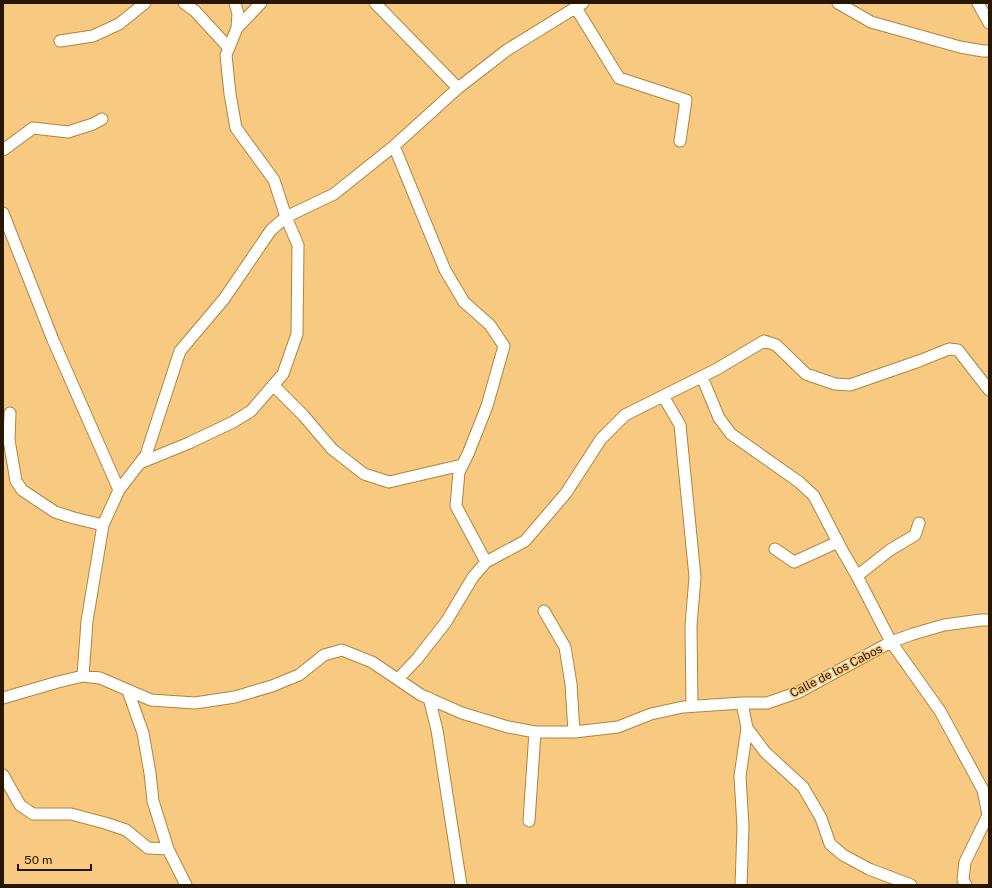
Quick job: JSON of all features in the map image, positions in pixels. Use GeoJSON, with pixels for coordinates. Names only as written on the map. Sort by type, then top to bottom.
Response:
{"type":"FeatureCollection","features":[{"type":"Feature","properties":{"kind":"street"},"geometry":{"type":"LineString","coordinates":[[60,41],[93,36],[119,24],[145,3]]}},
{"type":"Feature","properties":{"kind":"street"},"geometry":{"type":"LineString","coordinates":[[184,3],[194,11],[229,48]]}},
{"type":"Feature","properties":{"kind":"street"},"geometry":{"type":"LineString","coordinates":[[140,463],[189,443],[251,411],[283,374],[297,334],[298,245],[286,217],[274,180],[236,128],[230,94],[226,55],[237,28],[238,14],[235,3]]}},
{"type":"Feature","properties":{"kind":"street"},"geometry":{"type":"LineString","coordinates":[[237,28],[261,3]]}},
{"type":"Feature","properties":{"kind":"street"},"geometry":{"type":"LineString","coordinates":[[375,3],[386,8],[458,88]]}},
{"type":"Feature","properties":{"kind":"street"},"geometry":{"type":"LineString","coordinates":[[838,3],[871,22],[960,47],[989,51]]}},
{"type":"Feature","properties":{"kind":"street"},"geometry":{"type":"LineString","coordinates":[[978,3],[989,23]]}},
{"type":"Feature","properties":{"kind":"street"},"geometry":{"type":"LineString","coordinates":[[83,676],[87,621],[103,525],[119,490],[146,455],[180,350],[224,299],[271,230],[286,217],[334,194],[394,146],[458,88],[507,50],[579,6],[619,78],[686,100],[680,141]]}},
{"type":"Feature","properties":{"kind":"street"},"geometry":{"type":"LineString","coordinates":[[3,150],[33,128],[68,132],[93,124],[102,119]]}},
{"type":"Feature","properties":{"kind":"street"},"geometry":{"type":"LineString","coordinates":[[394,146],[445,270],[464,302],[490,325],[504,346],[487,406],[459,472],[456,506],[486,562]]}},
{"type":"Feature","properties":{"kind":"street"},"geometry":{"type":"LineString","coordinates":[[3,213],[53,340],[119,490]]}},
{"type":"Feature","properties":{"kind":"street"},"geometry":{"type":"LineString","coordinates":[[398,679],[417,659],[446,622],[486,562],[525,541],[566,493],[600,440],[625,415],[702,377],[764,341],[776,345],[806,374],[835,384],[850,385],[920,361],[949,349],[958,350],[989,390]]}},
{"type":"Feature","properties":{"kind":"street"},"geometry":{"type":"LineString","coordinates":[[702,377],[719,418],[731,434],[799,482],[814,496],[891,642],[940,712],[983,790],[988,815],[965,862],[963,880],[966,885]]}},
{"type":"Feature","properties":{"kind":"street"},"geometry":{"type":"LineString","coordinates":[[273,385],[303,415],[332,449],[364,474],[389,482],[462,465]]}},
{"type":"Feature","properties":{"kind":"street"},"geometry":{"type":"LineString","coordinates":[[663,396],[680,425],[694,564],[695,577],[691,626],[692,706]]}},
{"type":"Feature","properties":{"kind":"street"},"geometry":{"type":"LineString","coordinates":[[10,413],[9,440],[16,481],[22,490],[55,512],[103,525]]}},
{"type":"Feature","properties":{"kind":"street"},"geometry":{"type":"LineString","coordinates":[[857,576],[890,550],[914,535],[919,523]]}},
{"type":"Feature","properties":{"kind":"street"},"geometry":{"type":"LineString","coordinates":[[774,549],[794,562],[838,542]]}},
{"type":"Feature","properties":{"kind":"street"},"geometry":{"type":"LineString","coordinates":[[544,611],[565,647],[571,684],[574,732]]}},
{"type":"Feature","properties":{"kind":"street","name":"Calle de los Cabos"},"geometry":{"type":"LineString","coordinates":[[3,698],[83,676],[100,678],[151,700],[195,703],[235,698],[272,686],[299,674],[324,655],[342,650],[372,662],[421,695],[462,713],[508,727],[536,732],[574,732],[618,727],[651,714],[692,706],[767,703],[799,692],[891,642],[913,634],[944,626],[989,620]]}},
{"type":"Feature","properties":{"kind":"street"},"geometry":{"type":"LineString","coordinates":[[128,691],[143,734],[153,801],[168,849],[186,885]]}},
{"type":"Feature","properties":{"kind":"street"},"geometry":{"type":"LineString","coordinates":[[429,698],[437,730],[443,778],[461,885]]}},
{"type":"Feature","properties":{"kind":"street"},"geometry":{"type":"LineString","coordinates":[[741,885],[743,827],[740,776],[747,728],[742,703]]}},
{"type":"Feature","properties":{"kind":"street"},"geometry":{"type":"LineString","coordinates":[[747,728],[765,752],[803,787],[821,818],[830,844],[843,855],[869,869],[911,885]]}},
{"type":"Feature","properties":{"kind":"street"},"geometry":{"type":"LineString","coordinates":[[529,821],[536,732]]}},
{"type":"Feature","properties":{"kind":"street"},"geometry":{"type":"LineString","coordinates":[[3,775],[6,791],[20,805],[33,814],[71,814],[126,830],[148,848],[168,849]]}}]}
